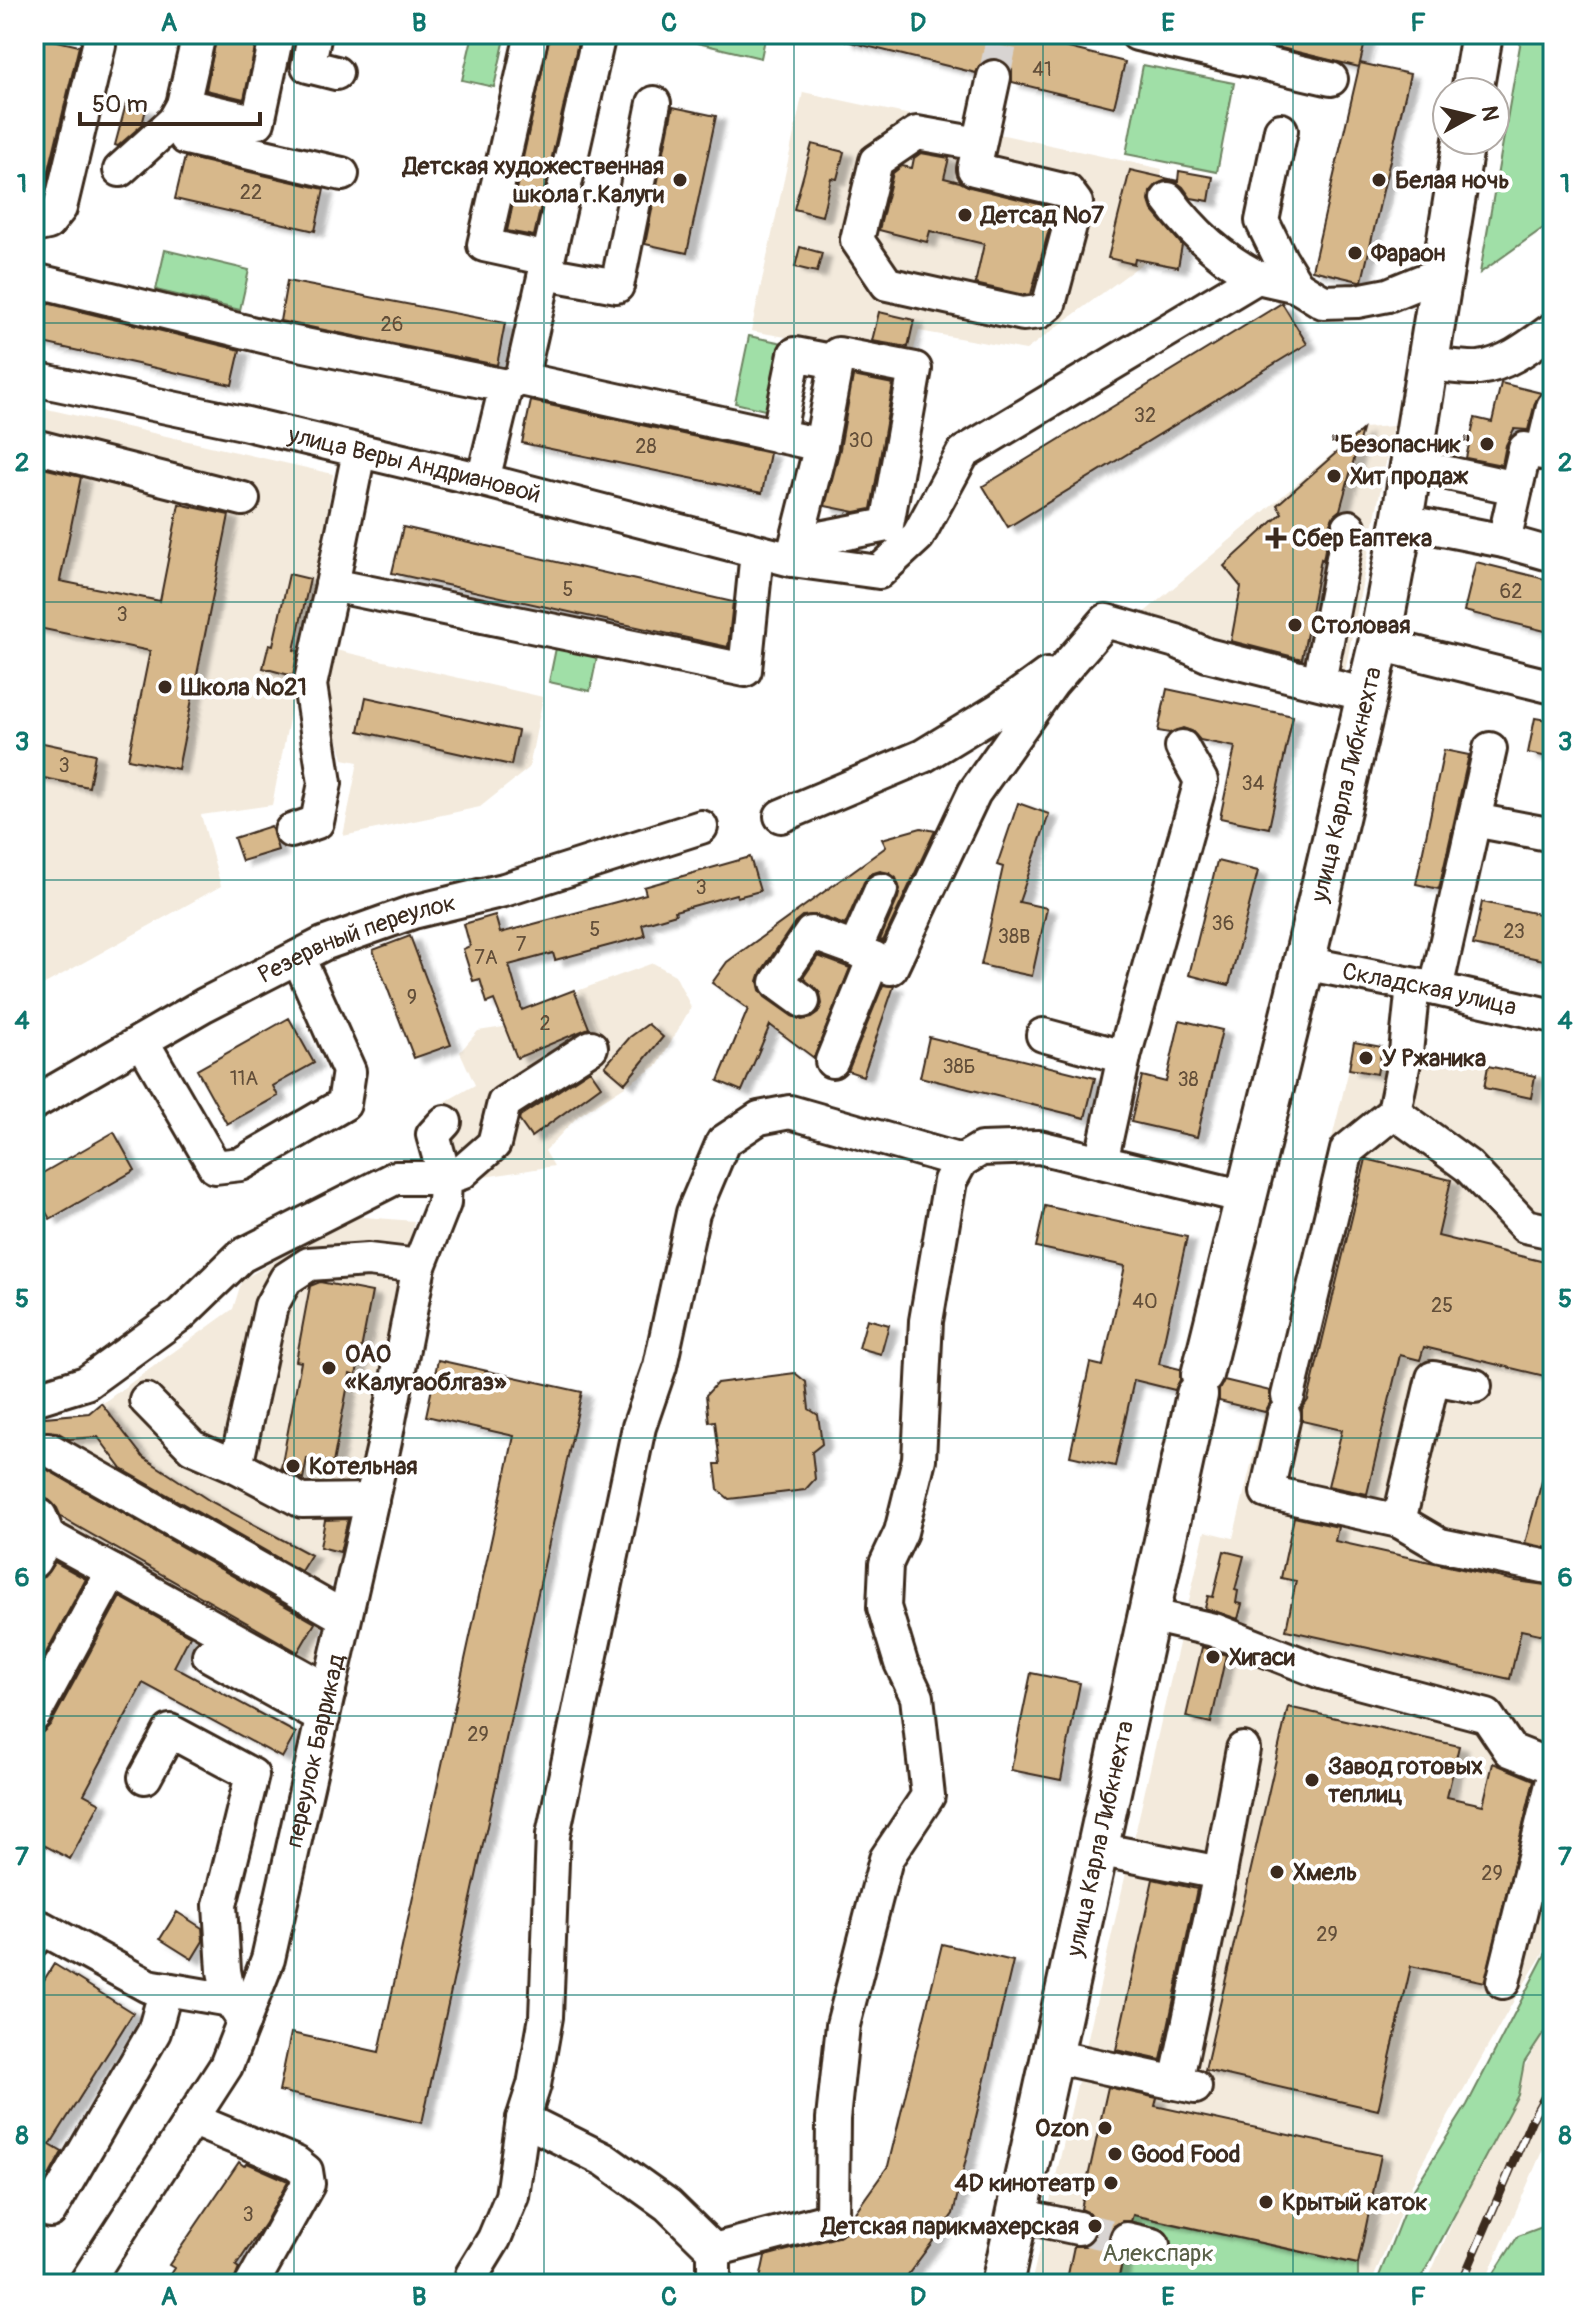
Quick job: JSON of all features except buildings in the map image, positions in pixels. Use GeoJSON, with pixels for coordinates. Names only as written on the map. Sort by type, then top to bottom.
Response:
{"type":"FeatureCollection","features":[{"type":"Feature","properties":{"kind":"main road"},"geometry":{"type":"LineString","coordinates":[[1475,76],[1482,34]]}},
{"type":"Feature","properties":{"kind":"main road","name":"улица Карла Либкнехта"},"geometry":{"type":"LineString","coordinates":[[1002,2284],[1200,1385],[1379,644],[1461,156]]}},
{"type":"Feature","properties":{"kind":"street"},"geometry":{"type":"LineString","coordinates":[[199,34],[186,138],[342,174]]}},
{"type":"Feature","properties":{"kind":"street"},"geometry":{"type":"LineString","coordinates":[[188,106],[258,122],[277,34]]}},
{"type":"Feature","properties":{"kind":"street"},"geometry":{"type":"LineString","coordinates":[[315,34],[308,66],[336,73]]}},
{"type":"Feature","properties":{"kind":"street"},"geometry":{"type":"LineString","coordinates":[[532,34],[484,245],[617,286],[654,103]]}},
{"type":"Feature","properties":{"kind":"street"},"geometry":{"type":"LineString","coordinates":[[483,480],[547,266],[599,34]]}},
{"type":"Feature","properties":{"kind":"street"},"geometry":{"type":"LineString","coordinates":[[1137,34],[1331,79]]}},
{"type":"Feature","properties":{"kind":"street"},"geometry":{"type":"LineString","coordinates":[[34,226],[48,223],[60,208],[99,45]]}},
{"type":"Feature","properties":{"kind":"street"},"geometry":{"type":"LineString","coordinates":[[979,144],[917,133],[876,161],[857,240],[887,284],[1023,314],[1039,312],[1049,304],[1076,203],[1067,191],[974,169],[994,77]]}},
{"type":"Feature","properties":{"kind":"street"},"geometry":{"type":"LineString","coordinates":[[120,170],[188,106]]}},
{"type":"Feature","properties":{"kind":"street"},"geometry":{"type":"LineString","coordinates":[[1281,130],[1262,221],[1297,286]]}},
{"type":"Feature","properties":{"kind":"street"},"geometry":{"type":"LineString","coordinates":[[1168,199],[1206,244],[1257,277],[1297,286],[1323,302],[1357,301],[1388,295],[1442,273]]}},
{"type":"Feature","properties":{"kind":"street","name":"улица Веры Андриановой"},"geometry":{"type":"LineString","coordinates":[[34,379],[243,423],[483,480],[792,560],[879,572],[918,536],[963,453],[1257,277]]}},
{"type":"Feature","properties":{"kind":"street"},"geometry":{"type":"LineString","coordinates":[[34,280],[275,339],[513,382],[821,445]]}},
{"type":"Feature","properties":{"kind":"street"},"geometry":{"type":"LineString","coordinates":[[1427,364],[1481,367],[1503,361],[1552,330]]}},
{"type":"Feature","properties":{"kind":"street"},"geometry":{"type":"LineString","coordinates":[[778,436],[795,354],[836,362]]}},
{"type":"Feature","properties":{"kind":"street"},"geometry":{"type":"LineString","coordinates":[[838,354],[915,369],[887,525],[820,538],[792,560],[821,445],[838,354]]}},
{"type":"Feature","properties":{"kind":"street"},"geometry":{"type":"LineString","coordinates":[[1504,541],[1525,449],[1542,453],[1553,407]]}},
{"type":"Feature","properties":{"kind":"street"},"geometry":{"type":"LineString","coordinates":[[34,446],[243,499]]}},
{"type":"Feature","properties":{"kind":"street"},"geometry":{"type":"LineString","coordinates":[[291,831],[317,822],[325,783],[310,685],[359,452]]}},
{"type":"Feature","properties":{"kind":"street"},"geometry":{"type":"LineString","coordinates":[[1411,465],[1516,488]]}},
{"type":"Feature","properties":{"kind":"street"},"geometry":{"type":"LineString","coordinates":[[1402,521],[1504,541],[1553,555]]}},
{"type":"Feature","properties":{"kind":"street"},"geometry":{"type":"LineString","coordinates":[[1319,682],[1349,527]]}},
{"type":"Feature","properties":{"kind":"street"},"geometry":{"type":"LineString","coordinates":[[332,585],[745,670],[757,552]]}},
{"type":"Feature","properties":{"kind":"street"},"geometry":{"type":"LineString","coordinates":[[1106,621],[1176,641],[1207,655],[1367,695]]}},
{"type":"Feature","properties":{"kind":"street"},"geometry":{"type":"LineString","coordinates":[[781,816],[923,756],[1000,709],[1044,677],[1106,621]]}},
{"type":"Feature","properties":{"kind":"street"},"geometry":{"type":"LineString","coordinates":[[803,1001],[777,982],[811,933],[864,953],[891,968],[974,793],[1052,683],[1106,621]]}},
{"type":"Feature","properties":{"kind":"street"},"geometry":{"type":"LineString","coordinates":[[1379,644],[1553,687]]}},
{"type":"Feature","properties":{"kind":"street"},"geometry":{"type":"LineString","coordinates":[[1101,1162],[1124,1057],[1201,781],[1182,747]]}},
{"type":"Feature","properties":{"kind":"street"},"geometry":{"type":"LineString","coordinates":[[1490,749],[1474,820],[1406,1052],[1394,1112],[1347,1150],[1267,1492],[1399,1521],[1440,1545],[1553,1568]]}},
{"type":"Feature","properties":{"kind":"street"},"geometry":{"type":"LineString","coordinates":[[1474,820],[1553,835]]}},
{"type":"Feature","properties":{"kind":"street","name":"Резервный переулок"},"geometry":{"type":"LineString","coordinates":[[34,1103],[204,1005],[323,944],[413,912],[504,890],[701,827]]}},
{"type":"Feature","properties":{"kind":"street"},"geometry":{"type":"LineString","coordinates":[[832,1061],[881,890]]}},
{"type":"Feature","properties":{"kind":"street"},"geometry":{"type":"LineString","coordinates":[[142,1041],[215,1167],[241,1164],[344,1104],[349,1071],[298,957]]}},
{"type":"Feature","properties":{"kind":"street","name":"Складская улица"},"geometry":{"type":"LineString","coordinates":[[1304,963],[1553,1016]]}},
{"type":"Feature","properties":{"kind":"street"},"geometry":{"type":"LineString","coordinates":[[1043,1035],[1124,1057]]}},
{"type":"Feature","properties":{"kind":"street"},"geometry":{"type":"LineString","coordinates":[[34,1399],[86,1383],[181,1314],[241,1256],[395,1178],[445,1178],[461,1173],[494,1144],[504,1103],[591,1047]]}},
{"type":"Feature","properties":{"kind":"street"},"geometry":{"type":"LineString","coordinates":[[471,2284],[472,2275],[494,2239],[512,2196],[523,2119],[534,2085],[546,2017],[553,1835],[639,1427],[660,1366],[693,1213],[723,1142],[759,1118],[790,1112],[961,1161]]}},
{"type":"Feature","properties":{"kind":"street"},"geometry":{"type":"LineString","coordinates":[[1394,1112],[1468,1166],[1525,1226],[1553,1232]]}},
{"type":"Feature","properties":{"kind":"street"},"geometry":{"type":"LineString","coordinates":[[445,1122],[433,1135],[445,1178]]}},
{"type":"Feature","properties":{"kind":"street"},"geometry":{"type":"LineString","coordinates":[[714,2250],[832,2219],[833,2119],[843,2025],[886,1859],[928,1796],[917,1697],[901,1663],[884,1607],[886,1564],[901,1532],[919,1459],[926,1321],[950,1181],[961,1161],[981,1149],[1039,1147],[1245,1197]]}},
{"type":"Feature","properties":{"kind":"street","name":"переулок Баррикад"},"geometry":{"type":"LineString","coordinates":[[85,2284],[226,2066],[237,2010],[268,1959],[372,1500],[419,1266],[444,1203],[445,1178]]}},
{"type":"Feature","properties":{"kind":"street"},"geometry":{"type":"LineString","coordinates":[[236,1466],[271,1306],[286,1279],[309,1264],[368,1260],[419,1266]]}},
{"type":"Feature","properties":{"kind":"street"},"geometry":{"type":"LineString","coordinates":[[1399,1521],[1433,1378],[1475,1386]]}},
{"type":"Feature","properties":{"kind":"street"},"geometry":{"type":"LineString","coordinates":[[146,1400],[192,1447],[302,1501],[372,1500]]}},
{"type":"Feature","properties":{"kind":"street"},"geometry":{"type":"LineString","coordinates":[[34,1450],[48,1449],[344,1617]]}},
{"type":"Feature","properties":{"kind":"street"},"geometry":{"type":"LineString","coordinates":[[39,1537],[112,1571],[326,1704]]}},
{"type":"Feature","properties":{"kind":"street"},"geometry":{"type":"LineString","coordinates":[[34,1715],[112,1571]]}},
{"type":"Feature","properties":{"kind":"street"},"geometry":{"type":"LineString","coordinates":[[1149,1615],[1214,1630],[1324,1673],[1487,1716],[1510,1750],[1553,1767]]}},
{"type":"Feature","properties":{"kind":"street"},"geometry":{"type":"LineString","coordinates":[[209,1655],[326,1704]]}},
{"type":"Feature","properties":{"kind":"street"},"geometry":{"type":"LineString","coordinates":[[145,1777],[170,1731],[252,1775],[220,1905],[224,1971],[237,2010]]}},
{"type":"Feature","properties":{"kind":"street"},"geometry":{"type":"LineString","coordinates":[[1052,2056],[1186,2085],[1243,1749]]}},
{"type":"Feature","properties":{"kind":"street"},"geometry":{"type":"LineString","coordinates":[[1503,1982],[1553,1780]]}},
{"type":"Feature","properties":{"kind":"street"},"geometry":{"type":"LineString","coordinates":[[1097,1849],[1220,1873]]}},
{"type":"Feature","properties":{"kind":"street"},"geometry":{"type":"LineString","coordinates":[[34,1940],[42,1928],[148,1986],[237,2010]]}},
{"type":"Feature","properties":{"kind":"street"},"geometry":{"type":"LineString","coordinates":[[34,2201],[50,2211],[154,2032],[166,1989]]}},
{"type":"Feature","properties":{"kind":"street"},"geometry":{"type":"LineString","coordinates":[[191,2119],[296,2163],[306,2171],[308,2184],[252,2284]]}},
{"type":"Feature","properties":{"kind":"street"},"geometry":{"type":"LineString","coordinates":[[523,2119],[605,2160],[668,2205],[714,2250],[714,2284]]}},
{"type":"Feature","properties":{"kind":"street"},"geometry":{"type":"LineString","coordinates":[[1017,2215],[1078,2228]]}},
{"type":"Feature","properties":{"kind":"shaded area","name":"Детсад №7"},"geometry":{"type":"Polygon","coordinates":[[[803,92],[1162,169],[1147,260],[1026,350],[919,331],[911,359],[751,331],[803,92]]]}},
{"type":"Feature","properties":{"kind":"shaded area","name":"Школа №21"},"geometry":{"type":"Polygon","coordinates":[[[34,406],[333,474],[319,568],[272,805],[201,815],[221,886],[34,990],[34,406]]]}},
{"type":"Feature","properties":{"kind":"shaded area"},"geometry":{"type":"Polygon","coordinates":[[[1393,426],[1339,702],[1115,637],[1363,428],[1393,426]]]}},
{"type":"Feature","properties":{"kind":"shaded area"},"geometry":{"type":"Polygon","coordinates":[[[331,649],[543,697],[529,768],[480,807],[343,836],[358,762],[343,759],[323,686],[331,649]]]}},
{"type":"Feature","properties":{"kind":"shaded area"},"geometry":{"type":"Polygon","coordinates":[[[653,963],[675,975],[691,1007],[658,1065],[578,1116],[545,1151],[554,1166],[472,1179],[461,1173],[441,1104],[475,1085],[460,1052],[478,1031],[504,1027],[501,1019],[653,963]]]}},
{"type":"Feature","properties":{"kind":"shaded area"},"geometry":{"type":"Polygon","coordinates":[[[1382,1047],[1553,1079],[1553,1938],[1517,1995],[1418,2170],[1371,2284],[1031,2284],[1205,1531],[1233,1538],[1349,1069],[1377,1074],[1382,1047]]]}},
{"type":"Feature","properties":{"kind":"shaded area"},"geometry":{"type":"Polygon","coordinates":[[[352,1216],[414,1221],[346,1556],[328,1592],[310,1695],[114,1590],[34,1739],[34,1419],[89,1413],[233,1309],[242,1280],[352,1216]]]}},
{"type":"Feature","properties":{"kind":"shaded area"},"geometry":{"type":"Polygon","coordinates":[[[1553,2016],[1553,2126],[1484,2284],[1426,2284],[1503,2105],[1553,2016]]]}},
{"type":"Feature","properties":{"kind":"green space"},"geometry":{"type":"Polygon","coordinates":[[[473,34],[506,34],[494,87],[462,80],[473,34]]]}},
{"type":"Feature","properties":{"kind":"green space"},"geometry":{"type":"Polygon","coordinates":[[[677,34],[766,34],[761,58],[676,38],[677,34]]]}},
{"type":"Feature","properties":{"kind":"green space"},"geometry":{"type":"Polygon","coordinates":[[[1522,34],[1553,34],[1553,221],[1480,273],[1501,156],[1511,156],[1511,97],[1522,34]]]}},
{"type":"Feature","properties":{"kind":"green space"},"geometry":{"type":"Polygon","coordinates":[[[1143,65],[1234,83],[1217,172],[1126,154],[1143,65]]]}},
{"type":"Feature","properties":{"kind":"green space"},"geometry":{"type":"Polygon","coordinates":[[[165,250],[249,270],[240,310],[156,290],[165,250]]]}},
{"type":"Feature","properties":{"kind":"green space"},"geometry":{"type":"Polygon","coordinates":[[[749,336],[783,343],[769,411],[735,403],[749,336]]]}},
{"type":"Feature","properties":{"kind":"green space"},"geometry":{"type":"Polygon","coordinates":[[[556,648],[597,657],[590,691],[549,682],[556,648]]]}},
{"type":"Feature","properties":{"kind":"green space"},"geometry":{"type":"Polygon","coordinates":[[[1553,1939],[1553,2019],[1524,2063],[1518,2095],[1418,2284],[1376,2284],[1411,2194],[1467,2105],[1553,1939]]]}},
{"type":"Feature","properties":{"kind":"green space"},"geometry":{"type":"Polygon","coordinates":[[[1553,2170],[1551,2284],[1487,2284],[1518,2236],[1545,2226],[1553,2170]]]}},
{"type":"Feature","properties":{"kind":"green space","name":"Алекспарк"},"geometry":{"type":"Polygon","coordinates":[[[1140,2178],[1158,2221],[1358,2264],[1358,2284],[1118,2284],[1140,2178]]]}},
{"type":"Feature","properties":{"kind":"tunnel"},"geometry":{"type":"LineString","coordinates":[[994,77],[1003,34]]}},
{"type":"Feature","properties":{"kind":"tunnel"},"geometry":{"type":"LineString","coordinates":[[1078,2228],[1127,2239]]}},
{"type":"Feature","properties":{"kind":"railway"},"geometry":{"type":"LineString","coordinates":[[1461,2284],[1532,2119],[1553,2082]]}},
{"type":"Feature","properties":{"kind":"place","name":"Детская художественная школа г.Калуги"},"geometry":{"type":"Point","coordinates":[680,180]}},
{"type":"Feature","properties":{"kind":"place","name":"Белая ночь"},"geometry":{"type":"Point","coordinates":[1379,180]}},
{"type":"Feature","properties":{"kind":"place","name":"Детсад №7"},"geometry":{"type":"Point","coordinates":[965,215]}},
{"type":"Feature","properties":{"kind":"place","name":"Фараон"},"geometry":{"type":"Point","coordinates":[1355,253]}},
{"type":"Feature","properties":{"kind":"place","name":"\"Безопасник\""},"geometry":{"type":"Point","coordinates":[1487,444]}},
{"type":"Feature","properties":{"kind":"place","name":"Хит продаж"},"geometry":{"type":"Point","coordinates":[1334,476]}},
{"type":"Feature","properties":{"kind":"place","name":"Сбер Еаптека"},"geometry":{"type":"Point","coordinates":[1276,538]}},
{"type":"Feature","properties":{"kind":"place","name":"Столовая"},"geometry":{"type":"Point","coordinates":[1295,625]}},
{"type":"Feature","properties":{"kind":"place","name":"Школа №21"},"geometry":{"type":"Point","coordinates":[165,687]}},
{"type":"Feature","properties":{"kind":"place","name":"У Ржаника"},"geometry":{"type":"Point","coordinates":[1366,1058]}},
{"type":"Feature","properties":{"kind":"place","name":"ОАО «Калугаоблгаз»"},"geometry":{"type":"Point","coordinates":[329,1368]}},
{"type":"Feature","properties":{"kind":"place","name":"Котельная"},"geometry":{"type":"Point","coordinates":[293,1466]}},
{"type":"Feature","properties":{"kind":"place","name":"Хигаси"},"geometry":{"type":"Point","coordinates":[1213,1657]}},
{"type":"Feature","properties":{"kind":"place","name":"Завод готовых теплиц"},"geometry":{"type":"Point","coordinates":[1312,1780]}},
{"type":"Feature","properties":{"kind":"place","name":"Хмель"},"geometry":{"type":"Point","coordinates":[1277,1872]}},
{"type":"Feature","properties":{"kind":"place","name":"Ozon"},"geometry":{"type":"Point","coordinates":[1105,2128]}},
{"type":"Feature","properties":{"kind":"place","name":"Good Food"},"geometry":{"type":"Point","coordinates":[1115,2154]}},
{"type":"Feature","properties":{"kind":"place","name":"4D кинотеатр"},"geometry":{"type":"Point","coordinates":[1111,2183]}},
{"type":"Feature","properties":{"kind":"place","name":"Крытый каток"},"geometry":{"type":"Point","coordinates":[1266,2202]}},
{"type":"Feature","properties":{"kind":"place","name":"Детская парикмахерская"},"geometry":{"type":"Point","coordinates":[1095,2226]}}]}
